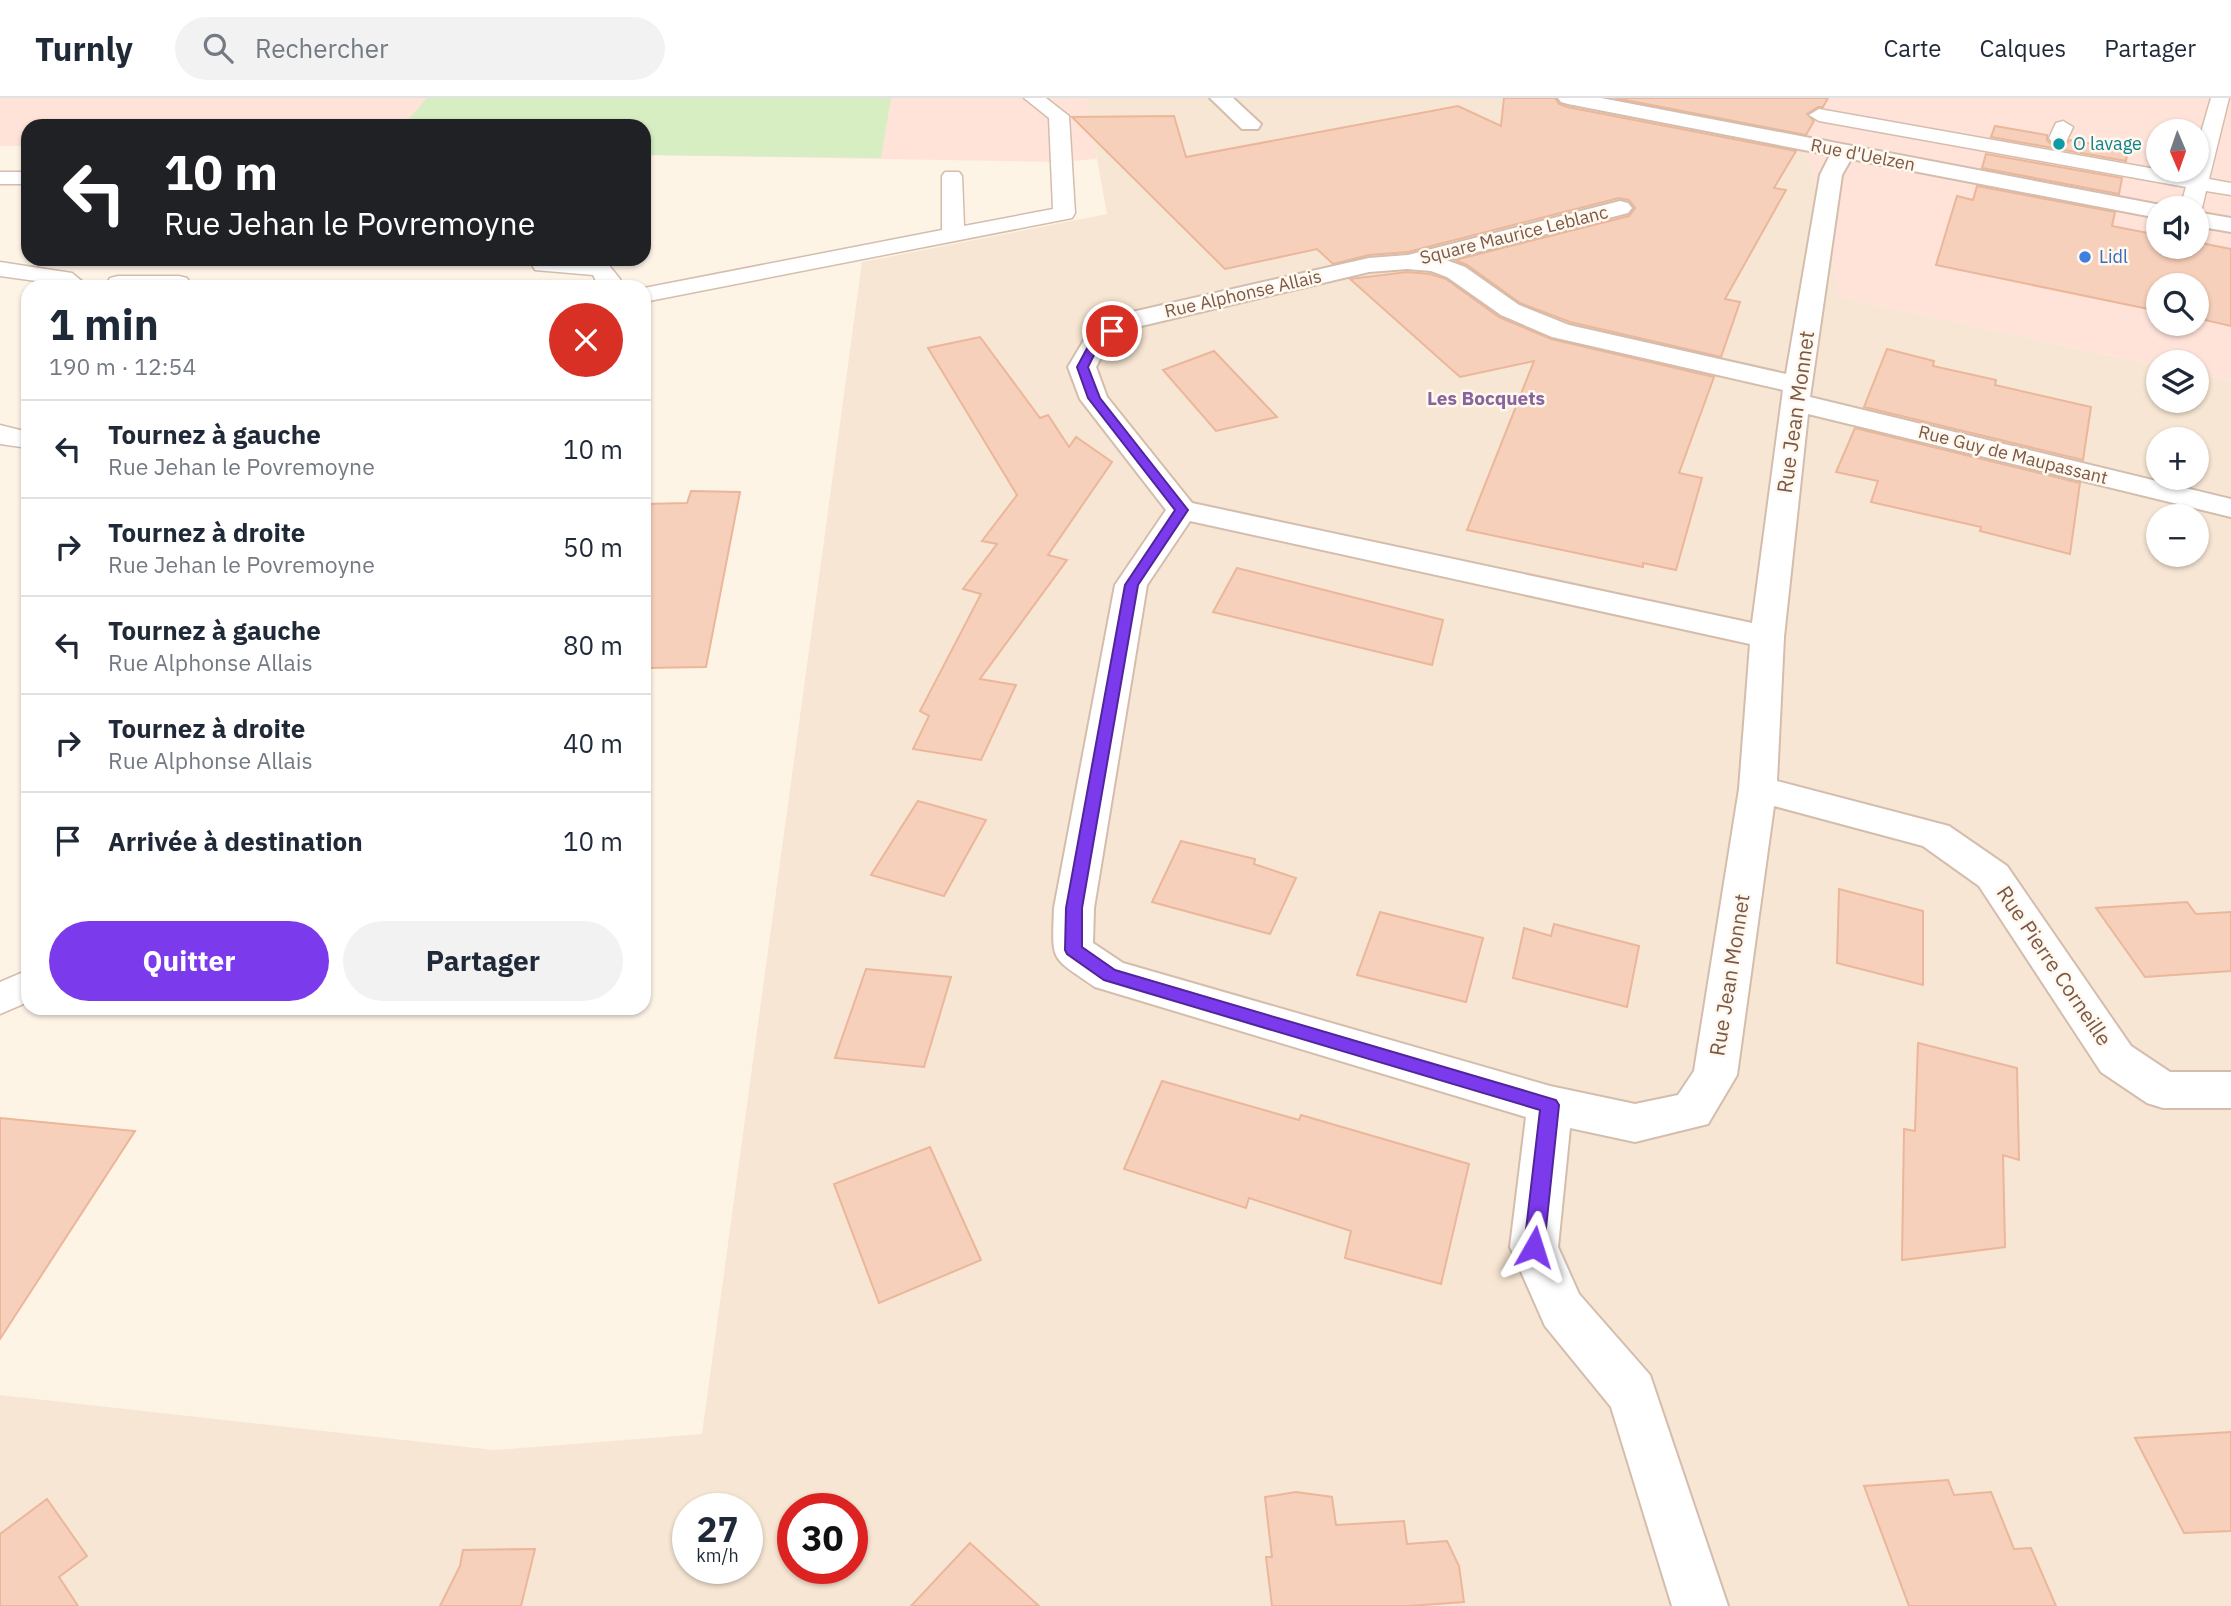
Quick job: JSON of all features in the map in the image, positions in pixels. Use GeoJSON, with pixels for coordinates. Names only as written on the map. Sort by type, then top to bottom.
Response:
{"type":"FeatureCollection","features":[{"type":"Feature","properties":{"kind":"street"},"geometry":{"type":"LineString","coordinates":[[1220,98],[1250,124]]}},
{"type":"Feature","properties":{"kind":"street","name":"Rue d'Uelzen"},"geometry":{"type":"LineString","coordinates":[[1567,98],[2146,209]]}},
{"type":"Feature","properties":{"kind":"street","name":"Rue Jean Monnet"},"geometry":{"type":"LineString","coordinates":[[1182,510],[1132,585],[1074,908],[1073,950],[1110,975],[1550,1105],[1635,1123],[1692,1111],[1715,1075],[1758,789],[1767,637],[1796,393],[1830,175],[1843,152]]}},
{"type":"Feature","properties":{"kind":"street","name":"Square Maurice Leblanc"},"geometry":{"type":"LineString","coordinates":[[1407,262],[1620,208]]}},
{"type":"Feature","properties":{"kind":"street"},"geometry":{"type":"LineString","coordinates":[[2209,221],[2231,225]]}},
{"type":"Feature","properties":{"kind":"street","name":"Rue Alphonse Allais"},"geometry":{"type":"LineString","coordinates":[[1182,510],[1094,398],[1082,367],[1096,341],[1128,321],[1369,265],[1407,262],[1435,264],[1456,272],[1510,310],[1560,331],[1796,393]]}},
{"type":"Feature","properties":{"kind":"street","name":"Rue Guy de Maupassant"},"geometry":{"type":"LineString","coordinates":[[1796,393],[2231,508]]}},
{"type":"Feature","properties":{"kind":"street"},"geometry":{"type":"LineString","coordinates":[[1182,510],[1767,637]]}},
{"type":"Feature","properties":{"kind":"street","name":"Rue Pierre Corneille"},"geometry":{"type":"LineString","coordinates":[[1758,789],[1936,836],[1993,876],[2116,1059],[2164,1090],[2231,1090]]}},
{"type":"Feature","properties":{"kind":"street"},"geometry":{"type":"LineString","coordinates":[[1550,1105],[1534,1247],[1562,1310],[1632,1392],[1700,1606]]}},
{"type":"Feature","properties":{"kind":"lane"},"geometry":{"type":"LineString","coordinates":[[651,294],[1064,213],[1059,116],[1033,98]]}},
{"type":"Feature","properties":{"kind":"lane"},"geometry":{"type":"LineString","coordinates":[[2209,143],[2220,98]]}},
{"type":"Feature","properties":{"kind":"lane"},"geometry":{"type":"LineString","coordinates":[[1819,115],[2058,143],[2146,163]]}},
{"type":"Feature","properties":{"kind":"lane"},"geometry":{"type":"LineString","coordinates":[[2209,174],[2231,169]]}},
{"type":"Feature","properties":{"kind":"lane"},"geometry":{"type":"LineString","coordinates":[[952,176],[953,234]]}},
{"type":"Feature","properties":{"kind":"lane"},"geometry":{"type":"LineString","coordinates":[[0,178],[21,178]]}},
{"type":"Feature","properties":{"kind":"lane"},"geometry":{"type":"LineString","coordinates":[[2209,179],[2231,189]]}},
{"type":"Feature","properties":{"kind":"lane"},"geometry":{"type":"LineString","coordinates":[[116,280],[133,266]]}},
{"type":"Feature","properties":{"kind":"lane"},"geometry":{"type":"LineString","coordinates":[[556,266],[600,269],[609,280]]}},
{"type":"Feature","properties":{"kind":"lane"},"geometry":{"type":"LineString","coordinates":[[0,269],[73,277]]}},
{"type":"Feature","properties":{"kind":"lane"},"geometry":{"type":"LineString","coordinates":[[0,433],[11,439],[21,440]]}},
{"type":"Feature","properties":{"kind":"lane"},"geometry":{"type":"LineString","coordinates":[[0,999],[21,988]]}},
{"type":"Feature","properties":{"kind":"shaded area"},"geometry":{"type":"Polygon","coordinates":[[[0,98],[1086,98],[1097,159],[1061,162],[651,155],[651,119],[21,119],[21,146],[0,146],[0,98]]]}},
{"type":"Feature","properties":{"kind":"shaded area"},"geometry":{"type":"Polygon","coordinates":[[[1086,98],[1536,98],[1804,151],[1813,168],[1840,297],[2146,363],[2146,413],[2209,413],[2209,377],[2231,381],[2231,1606],[0,1606],[0,1395],[494,1450],[702,1434],[862,262],[1107,214],[1086,98]]]}},
{"type":"Feature","properties":{"kind":"shaded area"},"geometry":{"type":"Polygon","coordinates":[[[1536,98],[2231,98],[2231,381],[2209,377],[2209,350],[2146,350],[2146,363],[1839,297],[1813,168],[1804,151],[1536,98]]]}},
{"type":"Feature","properties":{"kind":"green space"},"geometry":{"type":"Polygon","coordinates":[[[427,98],[891,98],[881,158],[651,155],[651,119],[409,119],[427,98]]]}},
{"type":"Feature","properties":{"kind":"building"},"geometry":{"type":"Polygon","coordinates":[[[1504,98],[1555,98],[1559,104],[1567,107],[1796,151],[1774,188],[1786,190],[1725,299],[1740,302],[1721,357],[1570,322],[1520,303],[1467,265],[1455,260],[1629,216],[1635,208],[1629,200],[1619,198],[1408,252],[1369,255],[1333,264],[1317,249],[1225,269],[1072,117],[1174,116],[1186,157],[1458,106],[1501,126],[1504,98]]]}},
{"type":"Feature","properties":{"kind":"building"},"geometry":{"type":"Polygon","coordinates":[[[1615,98],[1828,98],[1823,107],[1807,114],[1814,121],[1806,135],[1615,98]]]}},
{"type":"Feature","properties":{"kind":"building","name":"O lavage"},"geometry":{"type":"Polygon","coordinates":[[[1995,126],[2047,135],[2047,140],[2052,145],[2066,145],[2070,140],[2128,150],[2126,161],[1991,137],[1995,126]]]}},
{"type":"Feature","properties":{"kind":"building"},"geometry":{"type":"Polygon","coordinates":[[[1986,154],[2122,178],[2119,194],[1982,168],[1986,154]]]}},
{"type":"Feature","properties":{"kind":"building","name":"Lidl"},"geometry":{"type":"Polygon","coordinates":[[[1977,186],[2115,212],[2112,226],[2146,233],[2146,259],[2209,259],[2209,245],[2231,249],[2231,326],[2209,321],[2209,273],[2146,273],[2146,309],[1936,265],[1957,196],[1973,200],[1977,186]]]}},
{"type":"Feature","properties":{"kind":"building"},"geometry":{"type":"Polygon","coordinates":[[[1407,272],[1446,279],[1499,317],[1551,339],[1714,377],[1679,473],[1702,478],[1676,570],[1643,563],[1643,567],[1467,530],[1534,361],[1460,377],[1350,279],[1407,272]]]}},
{"type":"Feature","properties":{"kind":"building"},"geometry":{"type":"Polygon","coordinates":[[[980,337],[1040,418],[1048,415],[1069,447],[1076,437],[1112,462],[1048,555],[1067,560],[980,679],[1016,685],[981,760],[913,749],[929,716],[920,711],[981,594],[963,589],[997,544],[982,541],[1017,495],[928,348],[980,337]]]}},
{"type":"Feature","properties":{"kind":"building"},"geometry":{"type":"Polygon","coordinates":[[[1887,349],[1934,361],[1933,366],[1996,380],[1995,385],[2091,407],[2083,460],[1864,407],[1887,349]]]}},
{"type":"Feature","properties":{"kind":"building"},"geometry":{"type":"Polygon","coordinates":[[[1214,351],[1277,417],[1216,431],[1163,370],[1214,351]]]}},
{"type":"Feature","properties":{"kind":"building"},"geometry":{"type":"Polygon","coordinates":[[[1855,428],[2080,483],[2070,554],[1980,531],[1981,527],[1871,502],[1878,481],[1836,472],[1855,428]]]}},
{"type":"Feature","properties":{"kind":"building"},"geometry":{"type":"Polygon","coordinates":[[[691,491],[740,492],[706,667],[651,668],[651,504],[687,503],[691,491]]]}},
{"type":"Feature","properties":{"kind":"building"},"geometry":{"type":"Polygon","coordinates":[[[1237,568],[1443,620],[1432,665],[1213,612],[1237,568]]]}},
{"type":"Feature","properties":{"kind":"building"},"geometry":{"type":"Polygon","coordinates":[[[918,801],[986,820],[944,896],[871,875],[918,801]]]}},
{"type":"Feature","properties":{"kind":"building"},"geometry":{"type":"Polygon","coordinates":[[[1181,841],[1255,859],[1254,864],[1296,878],[1270,934],[1152,902],[1181,841]]]}},
{"type":"Feature","properties":{"kind":"building"},"geometry":{"type":"Polygon","coordinates":[[[1839,889],[1923,911],[1923,985],[1837,963],[1839,889]]]}},
{"type":"Feature","properties":{"kind":"building"},"geometry":{"type":"Polygon","coordinates":[[[2187,902],[2196,914],[2231,912],[2231,971],[2145,977],[2096,908],[2187,902]]]}},
{"type":"Feature","properties":{"kind":"building"},"geometry":{"type":"Polygon","coordinates":[[[1380,912],[1483,938],[1466,1002],[1357,975],[1380,912]]]}},
{"type":"Feature","properties":{"kind":"building"},"geometry":{"type":"Polygon","coordinates":[[[1554,924],[1639,946],[1627,1007],[1513,978],[1524,928],[1551,936],[1554,924]]]}},
{"type":"Feature","properties":{"kind":"building"},"geometry":{"type":"Polygon","coordinates":[[[866,969],[951,977],[924,1067],[835,1058],[866,969]]]}},
{"type":"Feature","properties":{"kind":"building"},"geometry":{"type":"Polygon","coordinates":[[[1918,1043],[2017,1068],[2019,1160],[2003,1155],[2005,1247],[1902,1260],[1904,1129],[1915,1131],[1918,1043]]]}},
{"type":"Feature","properties":{"kind":"building"},"geometry":{"type":"Polygon","coordinates":[[[1162,1081],[1299,1120],[1301,1115],[1469,1164],[1441,1284],[1345,1258],[1351,1231],[1249,1198],[1246,1208],[1124,1169],[1162,1081]]]}},
{"type":"Feature","properties":{"kind":"building"},"geometry":{"type":"Polygon","coordinates":[[[0,1118],[135,1131],[0,1339],[0,1118]]]}},
{"type":"Feature","properties":{"kind":"building"},"geometry":{"type":"Polygon","coordinates":[[[930,1147],[981,1260],[879,1303],[834,1184],[930,1147]]]}},
{"type":"Feature","properties":{"kind":"building"},"geometry":{"type":"Polygon","coordinates":[[[2231,1432],[2231,1531],[2184,1533],[2135,1438],[2231,1432]]]}},
{"type":"Feature","properties":{"kind":"building"},"geometry":{"type":"Polygon","coordinates":[[[1948,1480],[1954,1495],[1991,1492],[2014,1549],[2031,1548],[2056,1606],[1909,1606],[1864,1486],[1948,1480]]]}},
{"type":"Feature","properties":{"kind":"building"},"geometry":{"type":"Polygon","coordinates":[[[1296,1492],[1332,1497],[1336,1525],[1404,1521],[1407,1544],[1447,1541],[1459,1566],[1464,1602],[1409,1606],[1272,1606],[1266,1557],[1272,1557],[1265,1497],[1296,1492]]]}},
{"type":"Feature","properties":{"kind":"building"},"geometry":{"type":"Polygon","coordinates":[[[47,1499],[87,1556],[59,1577],[78,1606],[0,1606],[0,1534],[47,1499]]]}},
{"type":"Feature","properties":{"kind":"building"},"geometry":{"type":"Polygon","coordinates":[[[970,1543],[1039,1606],[911,1606],[970,1543]]]}},
{"type":"Feature","properties":{"kind":"building"},"geometry":{"type":"Polygon","coordinates":[[[535,1549],[521,1606],[440,1606],[460,1566],[463,1550],[535,1549]]]}},
{"type":"Feature","properties":{"kind":"place","name":"O lavage"},"geometry":{"type":"Point","coordinates":[2059,144]}},
{"type":"Feature","properties":{"kind":"place","name":"Lidl"},"geometry":{"type":"Point","coordinates":[2085,257]}},
{"type":"Feature","properties":{"kind":"district","name":"Les Bocquets"},"geometry":{"type":"Point","coordinates":[1486,398]}},
{"type":"Feature","properties":{"kind":"route"},"geometry":{"type":"LineString","coordinates":[[1112,331],[1096,341],[1082,367],[1094,398],[1182,510],[1132,585],[1074,908],[1073,950],[1110,975],[1550,1105],[1534,1247]]}}]}
